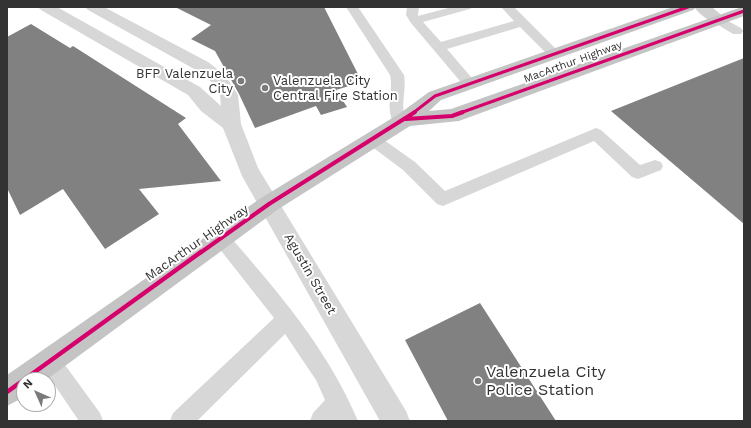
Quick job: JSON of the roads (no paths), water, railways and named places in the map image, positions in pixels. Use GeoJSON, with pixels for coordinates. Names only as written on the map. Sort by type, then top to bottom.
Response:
{"type":"FeatureCollection","features":[{"type":"Feature","properties":{"kind":"highway","name":"MacArthur Highway"},"geometry":{"type":"LineString","coordinates":[[7,392],[269,204],[403,121],[436,96],[688,7]]}},
{"type":"Feature","properties":{"kind":"highway","name":"MacArthur Highway"},"geometry":{"type":"LineString","coordinates":[[403,121],[452,116],[744,11]]}},
{"type":"Feature","properties":{"kind":"street"},"geometry":{"type":"LineString","coordinates":[[46,7],[194,91],[208,106],[231,124]]}},
{"type":"Feature","properties":{"kind":"street","name":"Agustin Street"},"geometry":{"type":"LineString","coordinates":[[93,7],[202,66],[219,78],[229,95],[231,124],[249,170],[396,421]]}},
{"type":"Feature","properties":{"kind":"street"},"geometry":{"type":"LineString","coordinates":[[702,7],[719,20]]}},
{"type":"Feature","properties":{"kind":"lane"},"geometry":{"type":"LineString","coordinates":[[352,7],[397,76],[398,84],[395,107],[403,121]]}},
{"type":"Feature","properties":{"kind":"lane"},"geometry":{"type":"LineString","coordinates":[[413,7],[412,15],[415,20],[470,84]]}},
{"type":"Feature","properties":{"kind":"lane"},"geometry":{"type":"LineString","coordinates":[[415,20],[466,7]]}},
{"type":"Feature","properties":{"kind":"lane"},"geometry":{"type":"LineString","coordinates":[[507,7],[555,54]]}},
{"type":"Feature","properties":{"kind":"lane"},"geometry":{"type":"LineString","coordinates":[[719,20],[737,31]]}},
{"type":"Feature","properties":{"kind":"lane"},"geometry":{"type":"LineString","coordinates":[[439,47],[522,22]]}},
{"type":"Feature","properties":{"kind":"lane"},"geometry":{"type":"LineString","coordinates":[[372,139],[409,166],[443,199],[596,134],[638,173],[655,166]]}},
{"type":"Feature","properties":{"kind":"lane"},"geometry":{"type":"LineString","coordinates":[[221,238],[287,319],[323,373],[342,412],[321,421]]}},
{"type":"Feature","properties":{"kind":"lane"},"geometry":{"type":"LineString","coordinates":[[181,421],[287,319]]}},
{"type":"Feature","properties":{"kind":"lane"},"geometry":{"type":"LineString","coordinates":[[50,361],[92,421]]}},
{"type":"Feature","properties":{"kind":"place","name":"BFP Valenzuela City"},"geometry":{"type":"Point","coordinates":[241,81]}},
{"type":"Feature","properties":{"kind":"place","name":"Valenzuela City Central Fire Station"},"geometry":{"type":"Point","coordinates":[265,88]}},
{"type":"Feature","properties":{"kind":"place","name":"Valenzuela City Police Station"},"geometry":{"type":"Point","coordinates":[478,381]}}]}
